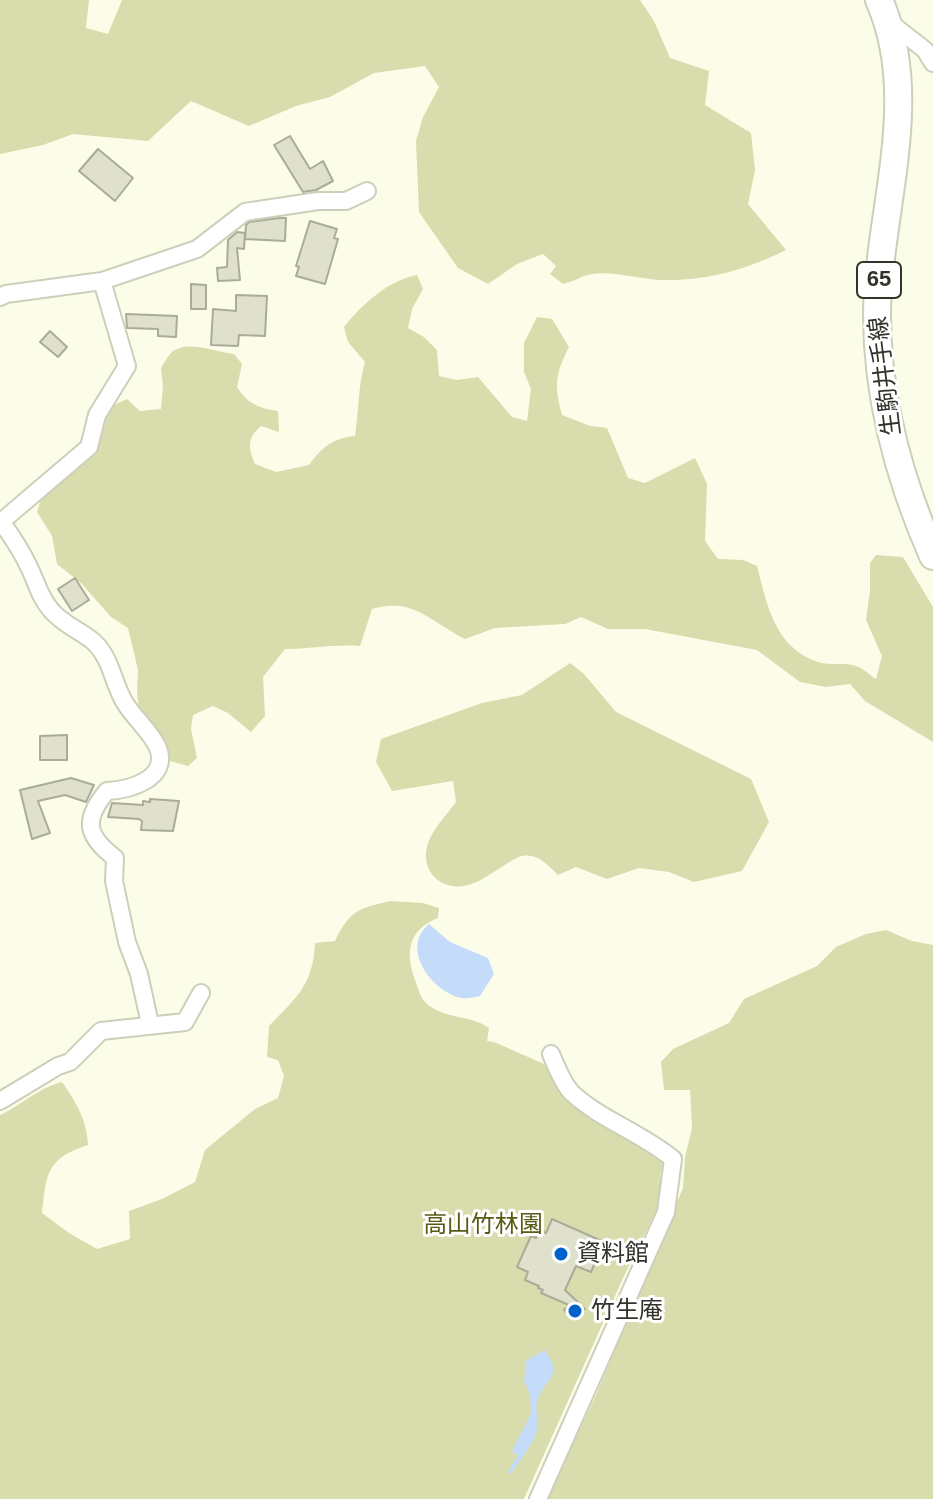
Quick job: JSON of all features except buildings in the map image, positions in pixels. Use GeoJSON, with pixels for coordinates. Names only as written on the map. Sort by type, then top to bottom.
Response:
{"type":"FeatureCollection","features":[{"type":"Feature","properties":{"kind":"main road","name":"生駒井手線"},"geometry":{"type":"LineString","coordinates":[[883,11],[897,73],[899,109],[881,257],[877,313],[879,353],[892,441],[912,508],[933,556]]}},
{"type":"Feature","properties":{"kind":"street"},"geometry":{"type":"LineString","coordinates":[[883,11],[925,50],[933,63]]}},
{"type":"Feature","properties":{"kind":"street"},"geometry":{"type":"LineString","coordinates":[[0,297],[102,281],[197,249],[245,212],[318,201],[346,201],[367,191]]}},
{"type":"Feature","properties":{"kind":"street"},"geometry":{"type":"LineString","coordinates":[[102,281],[127,366],[97,415],[89,447],[1,521],[16,541],[50,610],[94,642],[106,656],[123,701],[157,745],[161,759],[154,773],[126,790],[107,791],[97,803],[90,827],[95,842],[115,858],[114,881],[150,1024]]}},
{"type":"Feature","properties":{"kind":"street"},"geometry":{"type":"LineString","coordinates":[[0,1101],[70,1062],[101,1031],[185,1022],[201,993]]}},
{"type":"Feature","properties":{"kind":"street"},"geometry":{"type":"LineString","coordinates":[[538,1499],[666,1212],[673,1159],[649,1140],[598,1112],[570,1092],[551,1054]]}},
{"type":"Feature","properties":{"kind":"green space"},"geometry":{"type":"Polygon","coordinates":[[[0,0],[89,0],[86,28],[108,34],[122,0],[640,0],[654,21],[670,58],[709,71],[705,105],[751,133],[755,170],[748,204],[786,250],[741,269],[710,276],[661,280],[600,273],[563,284],[550,274],[556,266],[543,254],[517,264],[488,284],[458,268],[419,212],[416,141],[423,117],[439,87],[425,66],[374,73],[330,97],[296,106],[249,126],[191,101],[148,141],[73,134],[43,145],[0,154],[0,0]]]}},
{"type":"Feature","properties":{"kind":"green space"},"geometry":{"type":"Polygon","coordinates":[[[417,275],[423,289],[412,309],[408,328],[424,337],[437,350],[439,376],[457,380],[478,377],[512,417],[527,421],[531,389],[524,372],[524,343],[537,317],[552,319],[569,347],[557,380],[562,415],[590,426],[607,428],[628,478],[645,483],[695,458],[707,484],[705,541],[718,559],[743,560],[757,566],[775,623],[782,636],[803,655],[818,662],[856,666],[876,679],[882,656],[866,620],[870,563],[876,555],[903,557],[933,607],[933,742],[865,701],[850,684],[826,687],[800,682],[757,650],[645,629],[608,629],[581,617],[565,624],[495,628],[465,639],[410,608],[387,606],[372,609],[360,646],[285,649],[263,677],[265,716],[251,732],[228,713],[213,706],[193,715],[191,729],[197,758],[188,766],[170,761],[139,711],[138,670],[128,628],[111,617],[82,584],[57,564],[52,536],[37,512],[43,492],[114,405],[127,399],[140,411],[161,409],[161,368],[173,351],[187,347],[234,354],[242,364],[237,387],[241,393],[254,404],[278,411],[279,432],[261,426],[251,439],[250,448],[255,464],[276,472],[309,465],[329,444],[355,436],[365,362],[348,342],[344,327],[376,295],[396,282],[417,275]]]}},
{"type":"Feature","properties":{"kind":"green space"},"geometry":{"type":"Polygon","coordinates":[[[570,663],[584,674],[616,712],[751,779],[769,822],[742,871],[694,882],[669,872],[639,868],[607,879],[576,867],[558,875],[533,856],[522,856],[464,886],[445,884],[431,872],[427,864],[428,843],[456,802],[453,781],[392,791],[376,762],[381,739],[482,703],[522,695],[570,663]]]}},
{"type":"Feature","properties":{"kind":"green space","name":"高山竹林園"},"geometry":{"type":"Polygon","coordinates":[[[391,901],[423,903],[439,908],[438,918],[420,929],[410,951],[415,980],[426,1003],[441,1012],[489,1028],[487,1041],[544,1064],[572,1104],[607,1127],[657,1152],[665,1161],[660,1175],[664,1185],[663,1197],[524,1499],[0,1499],[0,1115],[45,1088],[62,1082],[80,1112],[88,1145],[64,1155],[51,1169],[42,1213],[97,1249],[130,1239],[129,1211],[195,1182],[205,1150],[255,1109],[278,1098],[284,1076],[278,1060],[267,1057],[269,1026],[307,980],[315,943],[335,941],[357,912],[391,901]]]}},
{"type":"Feature","properties":{"kind":"green space"},"geometry":{"type":"Polygon","coordinates":[[[886,930],[912,941],[933,945],[933,1499],[547,1499],[596,1395],[683,1188],[685,1157],[692,1128],[690,1090],[664,1090],[661,1062],[673,1049],[729,1023],[744,999],[817,966],[836,947],[866,934],[886,930]]]}},
{"type":"Feature","properties":{"kind":"water"},"geometry":{"type":"Polygon","coordinates":[[[429,924],[450,942],[488,958],[494,974],[480,996],[461,998],[439,987],[430,978],[418,956],[421,934],[429,924]]]}},
{"type":"Feature","properties":{"kind":"water"},"geometry":{"type":"Polygon","coordinates":[[[544,1350],[553,1365],[552,1376],[538,1399],[535,1436],[511,1474],[508,1472],[518,1455],[512,1452],[531,1414],[530,1394],[524,1382],[526,1361],[544,1350]]]}},
{"type":"Feature","properties":{"kind":"place","name":"資料館"},"geometry":{"type":"Point","coordinates":[561,1254]}},
{"type":"Feature","properties":{"kind":"place","name":"竹生庵"},"geometry":{"type":"Point","coordinates":[575,1311]}}]}
